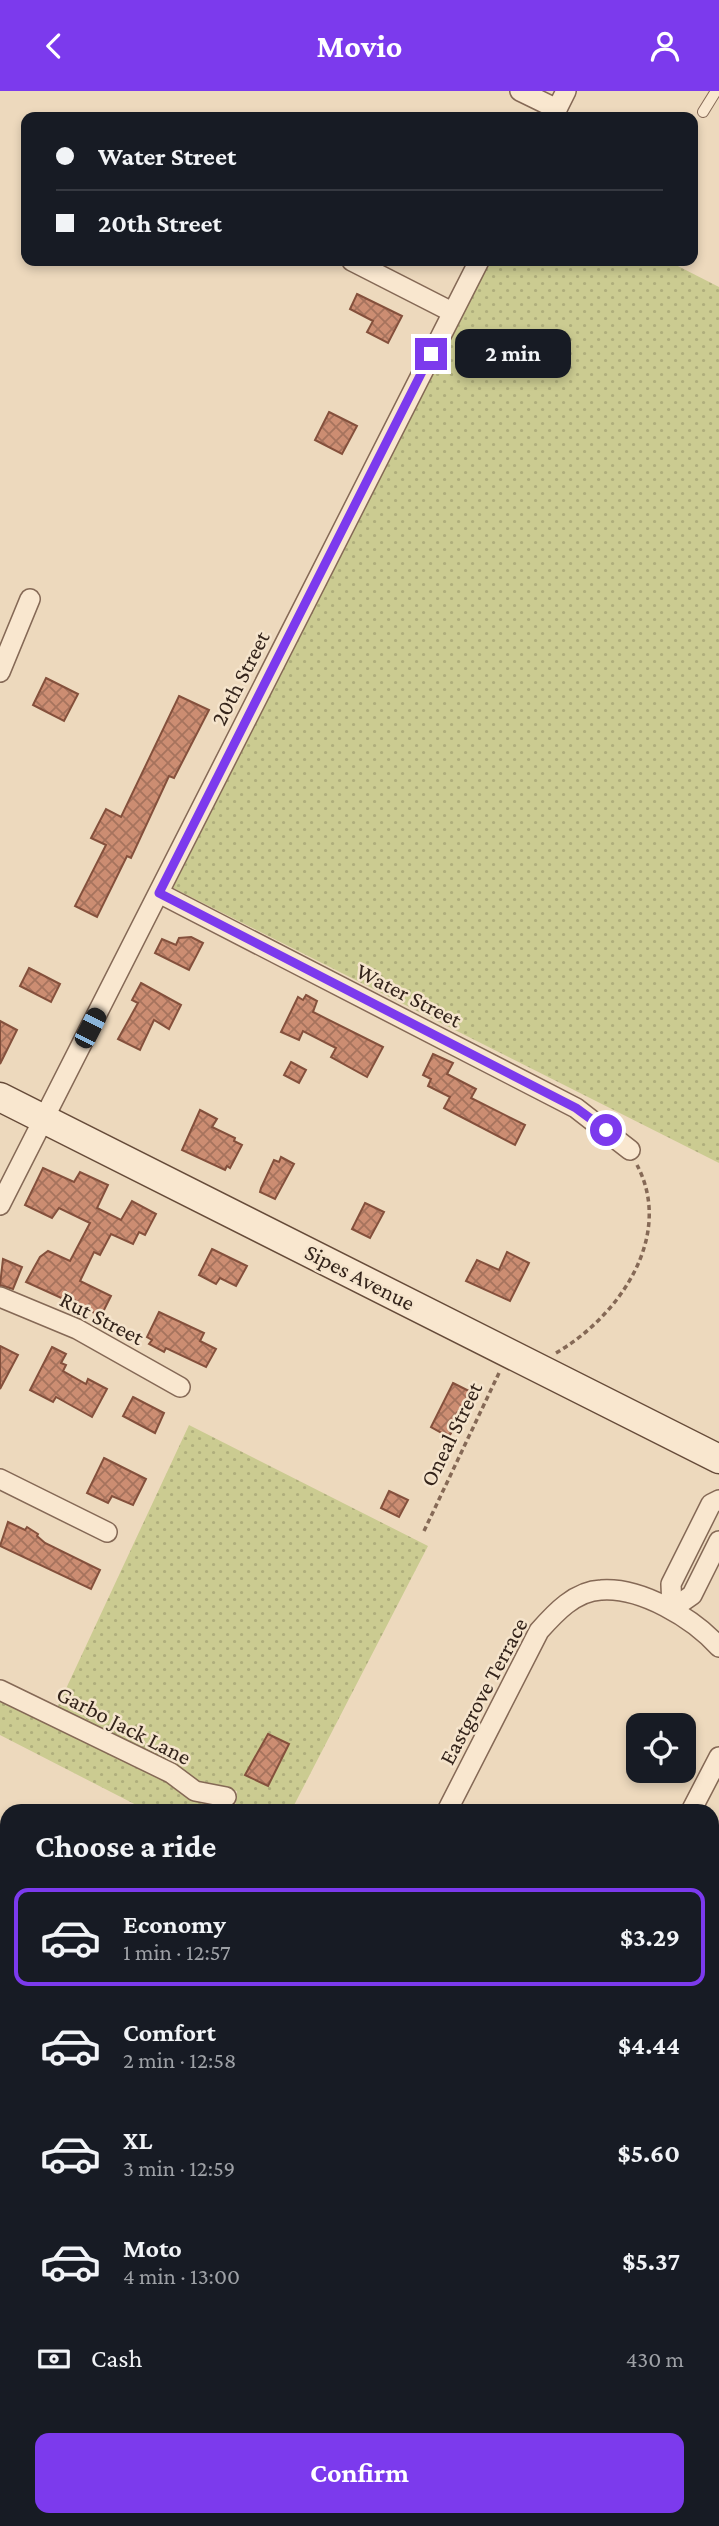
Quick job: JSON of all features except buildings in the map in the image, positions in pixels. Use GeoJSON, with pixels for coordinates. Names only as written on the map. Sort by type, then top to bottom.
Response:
{"type":"FeatureCollection","features":[{"type":"Feature","properties":{"kind":"street"},"geometry":{"type":"LineString","coordinates":[[520,91],[553,112]]}},
{"type":"Feature","properties":{"kind":"street"},"geometry":{"type":"LineString","coordinates":[[556,112],[566,91]]}},
{"type":"Feature","properties":{"kind":"street"},"geometry":{"type":"LineString","coordinates":[[362,266],[452,312]]}},
{"type":"Feature","properties":{"kind":"street","name":"20th Street"},"geometry":{"type":"LineString","coordinates":[[0,1205],[476,266]]}},
{"type":"Feature","properties":{"kind":"street"},"geometry":{"type":"LineString","coordinates":[[0,672],[30,599]]}},
{"type":"Feature","properties":{"kind":"street","name":"Water Street"},"geometry":{"type":"LineString","coordinates":[[159,893],[576,1108],[630,1150]]}},
{"type":"Feature","properties":{"kind":"street","name":"Sipes Avenue"},"geometry":{"type":"LineString","coordinates":[[0,1097],[719,1459]]}},
{"type":"Feature","properties":{"kind":"street","name":"Rut Street"},"geometry":{"type":"LineString","coordinates":[[0,1297],[77,1329],[180,1387]]}},
{"type":"Feature","properties":{"kind":"street"},"geometry":{"type":"LineString","coordinates":[[0,1479],[107,1532]]}},
{"type":"Feature","properties":{"kind":"street"},"geometry":{"type":"LineString","coordinates":[[672,1609],[671,1584],[711,1504],[719,1500]]}},
{"type":"Feature","properties":{"kind":"street"},"geometry":{"type":"LineString","coordinates":[[672,1609],[692,1595],[718,1544],[695,1535]]}},
{"type":"Feature","properties":{"kind":"street","name":"Eastgrove Terrace"},"geometry":{"type":"LineString","coordinates":[[451,1804],[539,1631],[555,1612],[577,1597],[599,1589],[620,1591],[672,1609],[705,1632],[719,1647]]}},
{"type":"Feature","properties":{"kind":"street","name":"Garbo Jack Lane"},"geometry":{"type":"LineString","coordinates":[[0,1690],[171,1773],[195,1791],[226,1797]]}},
{"type":"Feature","properties":{"kind":"street"},"geometry":{"type":"LineString","coordinates":[[695,1804],[719,1757]]}},
{"type":"Feature","properties":{"kind":"lane"},"geometry":{"type":"LineString","coordinates":[[703,112],[716,91]]}},
{"type":"Feature","properties":{"kind":"path"},"geometry":{"type":"LineString","coordinates":[[535,1365],[568,1346],[597,1322],[620,1298],[633,1275],[645,1244],[650,1209],[645,1179],[630,1150]]}},
{"type":"Feature","properties":{"kind":"path","name":"Oneal Street"},"geometry":{"type":"LineString","coordinates":[[424,1531],[509,1352]]}},
{"type":"Feature","properties":{"kind":"green space"},"geometry":{"type":"Polygon","coordinates":[[[487,266],[678,266],[719,287],[719,1163],[173,888],[487,266]]]}},
{"type":"Feature","properties":{"kind":"green space"},"geometry":{"type":"Polygon","coordinates":[[[189,1425],[428,1546],[295,1804],[235,1804],[237,1791],[199,1782],[57,1708],[189,1425]]]}},
{"type":"Feature","properties":{"kind":"green space"},"geometry":{"type":"Polygon","coordinates":[[[0,1700],[166,1781],[194,1799],[217,1804],[134,1804],[0,1735],[0,1700]]]}},
{"type":"Feature","properties":{"kind":"route"},"geometry":{"type":"LineString","coordinates":[[431,354],[159,893],[576,1108],[606,1130]]}}]}
